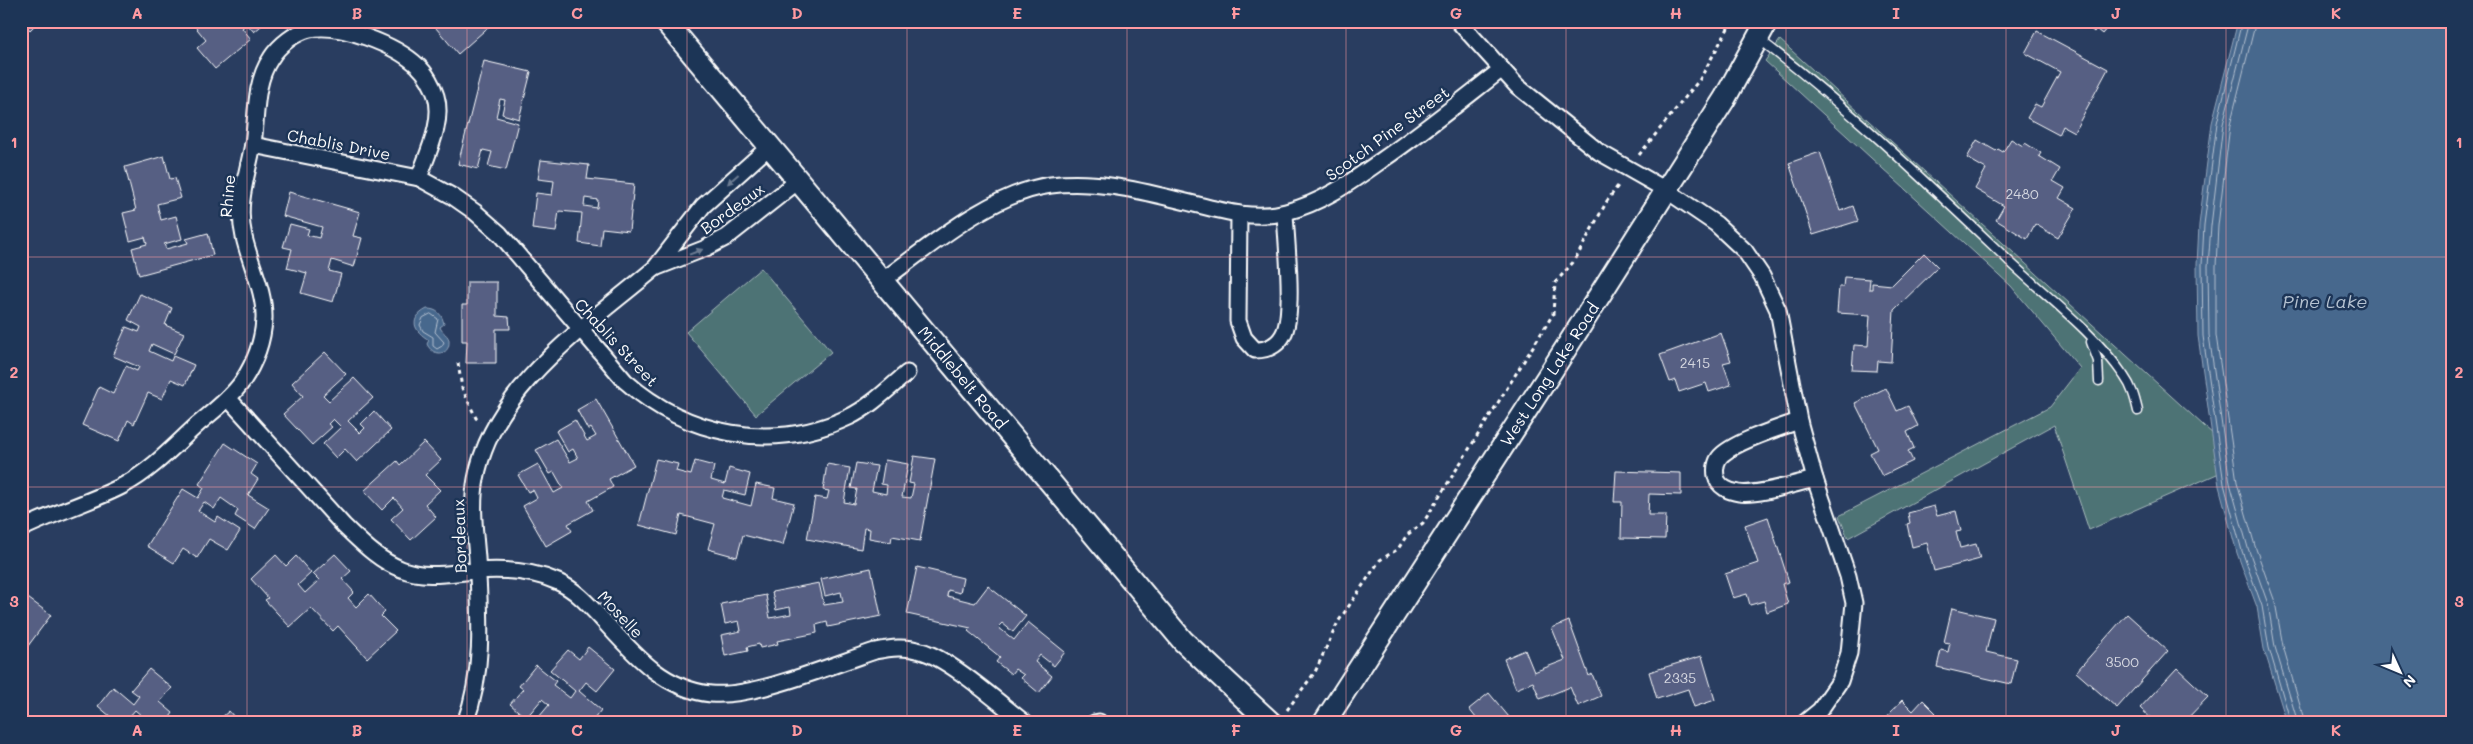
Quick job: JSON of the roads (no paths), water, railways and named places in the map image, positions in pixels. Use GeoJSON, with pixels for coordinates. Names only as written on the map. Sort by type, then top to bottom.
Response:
{"type":"FeatureCollection","features":[{"type":"Feature","properties":{"kind":"street","name":"Middlebelt Road"},"geometry":{"type":"LineString","coordinates":[[665,21],[1183,641],[1277,719]]}},
{"type":"Feature","properties":{"kind":"street"},"geometry":{"type":"LineString","coordinates":[[1458,21],[1517,86],[1599,152],[1666,190],[1730,237],[1745,251],[1762,276],[1778,310],[1799,421],[1815,478],[1848,576],[1854,603],[1849,653],[1840,681],[1820,710],[1804,723]]}},
{"type":"Feature","properties":{"kind":"street","name":"Rhine"},"geometry":{"type":"LineString","coordinates":[[21,528],[124,485],[145,472],[228,398],[250,369],[261,341],[264,319],[262,299],[243,236],[240,210],[242,187],[253,145],[260,82],[265,69],[281,46],[306,25],[327,28],[354,34],[400,53],[420,68],[432,85],[437,98],[438,112],[435,129],[419,178]]}},
{"type":"Feature","properties":{"kind":"street","name":"West Long Lake Road"},"geometry":{"type":"LineString","coordinates":[[1324,723],[1725,98],[1762,30]]}},
{"type":"Feature","properties":{"kind":"street","name":"Scotch Pine Street"},"geometry":{"type":"LineString","coordinates":[[882,281],[934,241],[977,214],[1021,193],[1050,185],[1085,183],[1127,188],[1239,214],[1262,215],[1285,212],[1337,192],[1419,134],[1502,69]]}},
{"type":"Feature","properties":{"kind":"street","name":"Chablis Drive"},"geometry":{"type":"LineString","coordinates":[[253,145],[419,178]]}},
{"type":"Feature","properties":{"kind":"street","name":"Bordeaux"},"geometry":{"type":"LineString","coordinates":[[465,723],[478,679],[480,649],[473,506],[476,479],[484,449],[500,417],[522,386],[581,330],[655,268],[703,206],[770,146]]}},
{"type":"Feature","properties":{"kind":"street","name":"Chablis Street"},"geometry":{"type":"LineString","coordinates":[[419,178],[475,212],[500,234],[625,381],[647,400],[684,419],[714,430],[748,436],[782,436],[828,425],[851,416],[880,396],[907,373]]}},
{"type":"Feature","properties":{"kind":"street","name":"Bordeaux"},"geometry":{"type":"LineString","coordinates":[[655,268],[706,248],[727,237],[798,181]]}},
{"type":"Feature","properties":{"kind":"street"},"geometry":{"type":"LineString","coordinates":[[1239,214],[1238,321],[1244,338],[1254,350],[1264,350],[1274,346],[1284,335],[1289,318],[1285,212]]}},
{"type":"Feature","properties":{"kind":"street","name":"Moselle"},"geometry":{"type":"LineString","coordinates":[[228,398],[344,526],[377,555],[402,569],[418,574],[440,575],[477,571],[523,573],[558,582],[586,602],[641,662],[657,674],[694,690],[711,694],[748,691],[875,651],[895,647],[910,648],[922,651],[949,665],[1025,723]]}},
{"type":"Feature","properties":{"kind":"street"},"geometry":{"type":"LineString","coordinates":[[1799,421],[1774,429],[1735,447],[1719,457],[1715,468],[1717,480],[1726,490],[1741,494],[1815,478]]}},
{"type":"Feature","properties":{"kind":"lane"},"geometry":{"type":"LineString","coordinates":[[1762,30],[1809,77],[1890,149],[2086,334],[2125,377],[2133,392],[2138,411]]}},
{"type":"Feature","properties":{"kind":"lane"},"geometry":{"type":"LineString","coordinates":[[2086,334],[2094,346],[2100,381]]}},
{"type":"Feature","properties":{"kind":"water","name":"Pine Lake"},"geometry":{"type":"Polygon","coordinates":[[[2238,21],[2452,21],[2452,723],[2287,723],[2264,649],[2257,607],[2237,553],[2219,486],[2198,336],[2197,265],[2199,225],[2212,123],[2238,21]]]}},
{"type":"Feature","properties":{"kind":"water"},"geometry":{"type":"Polygon","coordinates":[[[427,309],[437,311],[442,318],[444,324],[440,327],[449,341],[449,346],[444,352],[436,353],[429,348],[427,344],[429,340],[420,333],[415,325],[417,317],[427,309]]]}}]}
